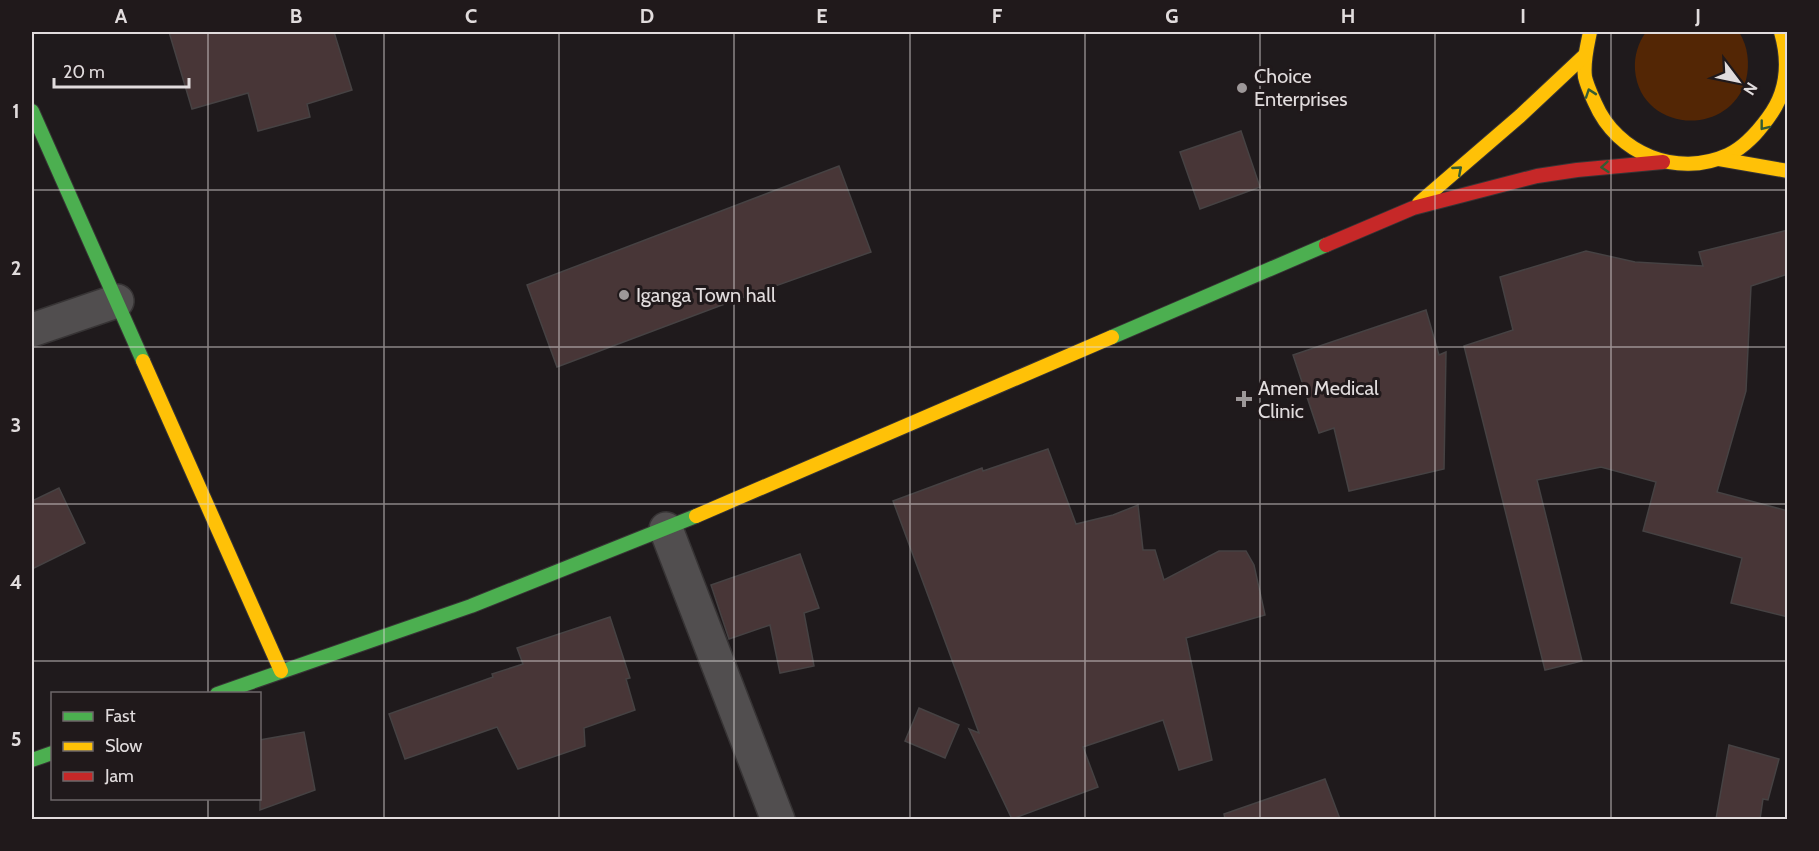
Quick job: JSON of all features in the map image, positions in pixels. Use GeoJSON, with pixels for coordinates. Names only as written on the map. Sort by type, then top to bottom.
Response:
{"type":"FeatureCollection","features":[{"type":"Feature","properties":{"kind":"main road"},"geometry":{"type":"LineString","coordinates":[[1590,32],[1585,55],[1586,84],[1596,111],[1613,134],[1636,152],[1663,162]]}},
{"type":"Feature","properties":{"kind":"main road"},"geometry":{"type":"LineString","coordinates":[[221,692],[471,606],[666,530],[1413,208],[1536,176],[1663,162],[1691,165],[1719,159],[1745,146],[1766,125],[1780,99],[1787,72],[1785,39]]}},
{"type":"Feature","properties":{"kind":"main road"},"geometry":{"type":"LineString","coordinates":[[1413,208],[1520,116],[1585,55]]}},
{"type":"Feature","properties":{"kind":"main road"},"geometry":{"type":"LineString","coordinates":[[32,111],[281,671]]}},
{"type":"Feature","properties":{"kind":"main road"},"geometry":{"type":"LineString","coordinates":[[1719,159],[1788,171]]}},
{"type":"Feature","properties":{"kind":"main road"},"geometry":{"type":"LineString","coordinates":[[32,760],[51,753]]}},
{"type":"Feature","properties":{"kind":"street"},"geometry":{"type":"LineString","coordinates":[[32,330],[117,300]]}},
{"type":"Feature","properties":{"kind":"street"},"geometry":{"type":"LineString","coordinates":[[666,530],[778,819]]}},
{"type":"Feature","properties":{"kind":"shaded area"},"geometry":{"type":"Polygon","coordinates":[[[1646,32],[1739,32],[1746,49],[1748,68],[1746,80],[1736,99],[1722,112],[1704,119],[1686,120],[1668,116],[1652,106],[1640,91],[1635,70],[1637,50],[1646,32]]]}},
{"type":"Feature","properties":{"kind":"building"},"geometry":{"type":"Polygon","coordinates":[[[169,32],[334,32],[352,90],[307,104],[310,117],[258,131],[248,93],[192,109],[169,32]]]}},
{"type":"Feature","properties":{"kind":"building"},"geometry":{"type":"Polygon","coordinates":[[[1241,131],[1260,187],[1200,209],[1180,152],[1241,131]]]}},
{"type":"Feature","properties":{"kind":"building"},"geometry":{"type":"Polygon","coordinates":[[[839,166],[871,252],[557,367],[527,285],[839,166]]]}},
{"type":"Feature","properties":{"kind":"building"},"geometry":{"type":"Polygon","coordinates":[[[1788,230],[1788,274],[1751,286],[1746,391],[1717,492],[1788,511],[1788,617],[1731,603],[1742,558],[1643,531],[1656,482],[1601,467],[1537,480],[1582,661],[1545,670],[1464,346],[1513,330],[1500,277],[1586,251],[1635,262],[1703,266],[1699,252],[1788,230]]]}},
{"type":"Feature","properties":{"kind":"building"},"geometry":{"type":"Polygon","coordinates":[[[1426,310],[1439,355],[1446,352],[1444,469],[1349,491],[1334,428],[1319,433],[1293,355],[1426,310]]]}},
{"type":"Feature","properties":{"kind":"building"},"geometry":{"type":"Polygon","coordinates":[[[1048,449],[1076,524],[1113,515],[1138,505],[1143,550],[1155,550],[1164,580],[1219,551],[1246,551],[1254,565],[1265,615],[1186,638],[1212,760],[1179,770],[1163,720],[1083,747],[1098,787],[1012,819],[969,729],[979,733],[893,501],[982,468],[983,471],[1048,449]]]}},
{"type":"Feature","properties":{"kind":"building"},"geometry":{"type":"Polygon","coordinates":[[[59,488],[85,543],[32,569],[32,501],[59,488]]]}},
{"type":"Feature","properties":{"kind":"building"},"geometry":{"type":"Polygon","coordinates":[[[800,554],[819,608],[804,613],[814,666],[780,673],[770,625],[729,639],[711,585],[800,554]]]}},
{"type":"Feature","properties":{"kind":"building"},"geometry":{"type":"Polygon","coordinates":[[[610,617],[630,678],[626,679],[635,710],[584,728],[585,746],[518,769],[497,727],[405,759],[389,714],[523,664],[517,648],[610,617]]]}},
{"type":"Feature","properties":{"kind":"building"},"geometry":{"type":"Polygon","coordinates":[[[919,708],[959,725],[945,758],[905,741],[919,708]]]}},
{"type":"Feature","properties":{"kind":"building"},"geometry":{"type":"Polygon","coordinates":[[[304,732],[315,790],[260,810],[261,740],[304,732]]]}},
{"type":"Feature","properties":{"kind":"building"},"geometry":{"type":"Polygon","coordinates":[[[1729,745],[1779,759],[1768,800],[1763,799],[1760,819],[1716,819],[1729,745]]]}},
{"type":"Feature","properties":{"kind":"building"},"geometry":{"type":"Polygon","coordinates":[[[1325,779],[1340,819],[1225,819],[1224,814],[1325,779]]]}},
{"type":"Feature","properties":{"kind":"traffic: fast"},"geometry":{"type":"LineString","coordinates":[[32,111],[143,361]]}},
{"type":"Feature","properties":{"kind":"traffic: fast"},"geometry":{"type":"LineString","coordinates":[[1112,337],[1326,245]]}},
{"type":"Feature","properties":{"kind":"traffic: fast"},"geometry":{"type":"LineString","coordinates":[[223,692],[471,606],[696,516]]}},
{"type":"Feature","properties":{"kind":"traffic: fast"},"geometry":{"type":"LineString","coordinates":[[32,760],[51,753]]}},
{"type":"Feature","properties":{"kind":"traffic: slow"},"geometry":{"type":"LineString","coordinates":[[1590,32],[1585,60],[1585,77],[1605,121],[1633,148],[1651,157],[1689,164],[1709,161],[1734,152],[1750,139],[1768,118],[1779,98],[1785,77],[1786,66],[1781,32]]}},
{"type":"Feature","properties":{"kind":"traffic: slow"},"geometry":{"type":"LineString","coordinates":[[1419,203],[1520,116],[1585,55]]}},
{"type":"Feature","properties":{"kind":"traffic: slow"},"geometry":{"type":"LineString","coordinates":[[1719,159],[1788,171]]}},
{"type":"Feature","properties":{"kind":"traffic: slow"},"geometry":{"type":"LineString","coordinates":[[696,516],[1112,337]]}},
{"type":"Feature","properties":{"kind":"traffic: slow"},"geometry":{"type":"LineString","coordinates":[[143,361],[281,671]]}},
{"type":"Feature","properties":{"kind":"traffic: jam"},"geometry":{"type":"LineString","coordinates":[[1326,245],[1413,208],[1537,176],[1663,162]]}},
{"type":"Feature","properties":{"kind":"place","name":"Choice Enterprises"},"geometry":{"type":"Point","coordinates":[1242,88]}},
{"type":"Feature","properties":{"kind":"place","name":"Iganga Town hall"},"geometry":{"type":"Point","coordinates":[624,295]}},
{"type":"Feature","properties":{"kind":"place","name":"Amen Medical Clinic"},"geometry":{"type":"Point","coordinates":[1244,399]}}]}
